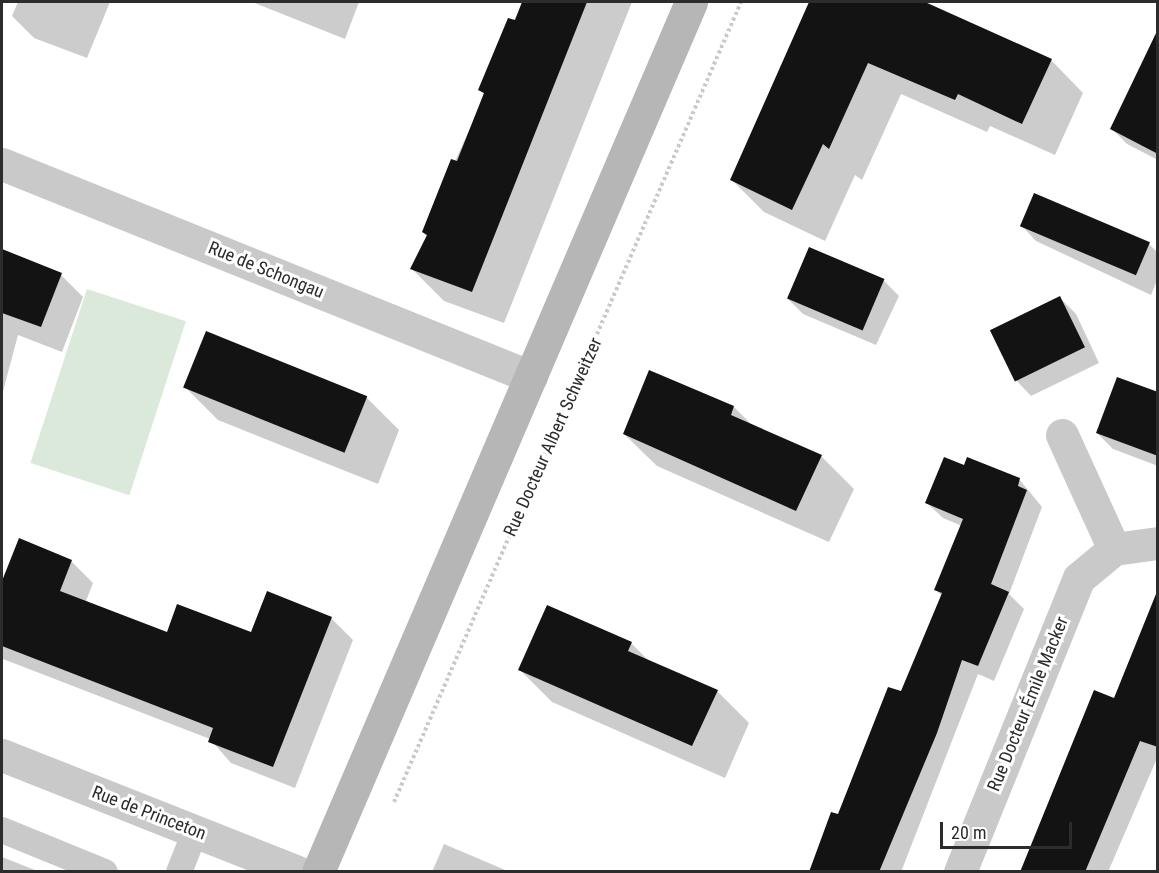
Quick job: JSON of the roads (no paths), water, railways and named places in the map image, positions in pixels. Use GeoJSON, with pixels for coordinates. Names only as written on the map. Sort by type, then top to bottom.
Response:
{"type":"FeatureCollection","features":[{"type":"Feature","properties":{"kind":"street"},"geometry":{"type":"LineString","coordinates":[[318,872],[691,2]]}},
{"type":"Feature","properties":{"kind":"street","name":"Rue de Schongau"},"geometry":{"type":"LineString","coordinates":[[2,164],[531,377]]}},
{"type":"Feature","properties":{"kind":"street"},"geometry":{"type":"LineString","coordinates":[[1062,435],[1114,549],[1158,543]]}},
{"type":"Feature","properties":{"kind":"street","name":"Rue Docteur Émile Macker"},"geometry":{"type":"LineString","coordinates":[[960,872],[1079,578],[1114,549]]}},
{"type":"Feature","properties":{"kind":"street","name":"Rue de Princeton"},"geometry":{"type":"LineString","coordinates":[[2,755],[297,872]]}},
{"type":"Feature","properties":{"kind":"lane"},"geometry":{"type":"LineString","coordinates":[[2,830],[105,872]]}},
{"type":"Feature","properties":{"kind":"lane"},"geometry":{"type":"LineString","coordinates":[[178,872],[195,831]]}}]}
